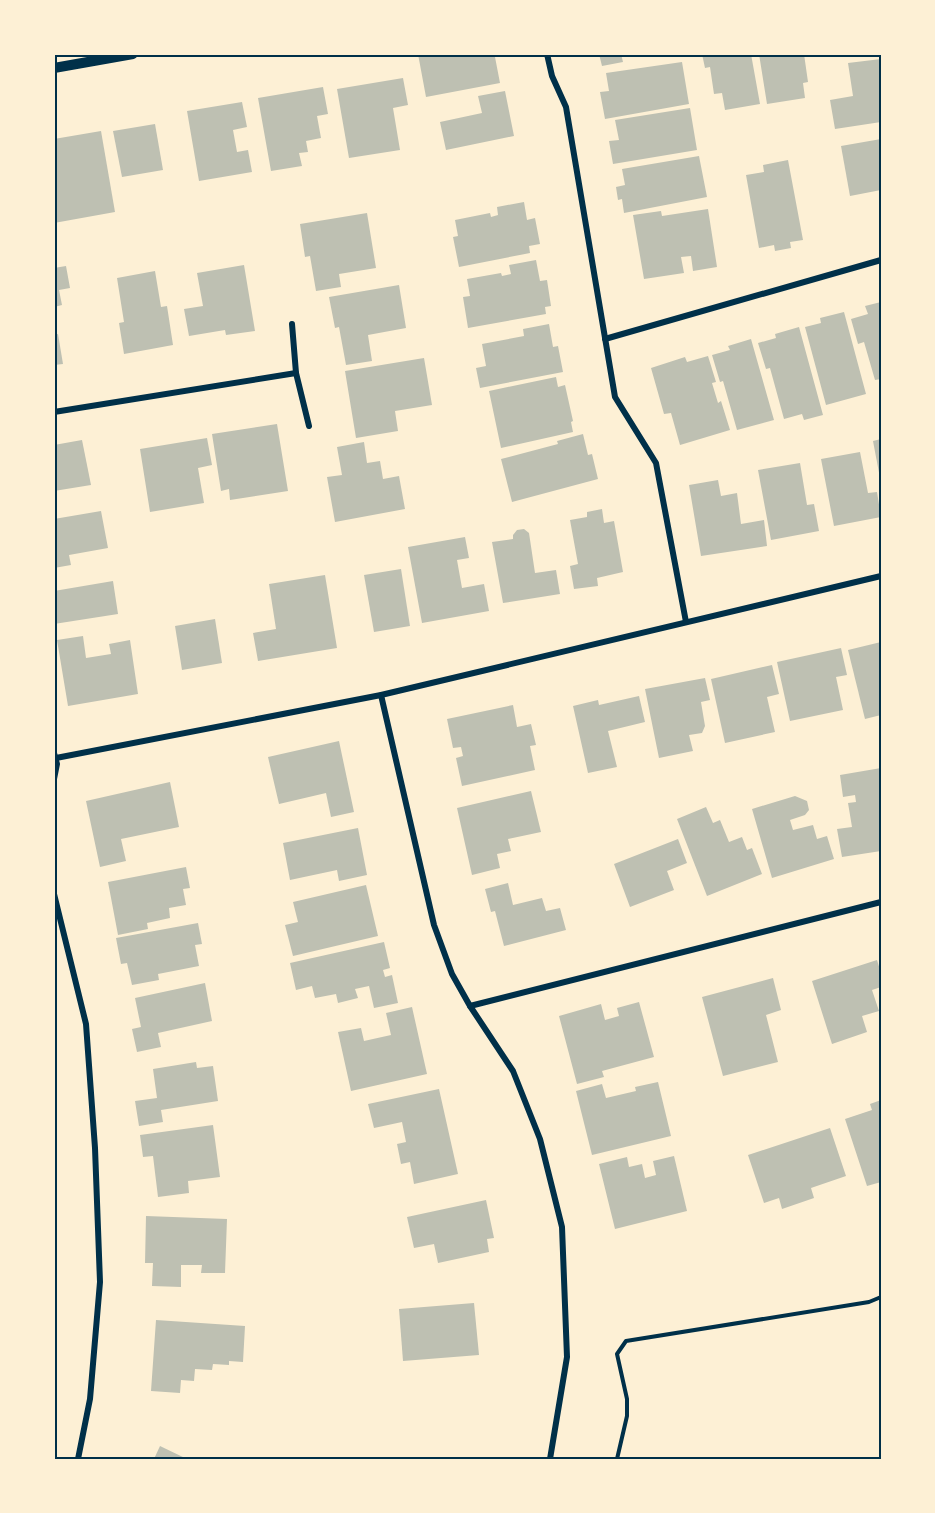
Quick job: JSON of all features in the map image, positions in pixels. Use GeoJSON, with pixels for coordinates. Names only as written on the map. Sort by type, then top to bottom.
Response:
{"type":"FeatureCollection","features":[{"type":"Feature","properties":{"kind":"street"},"geometry":{"type":"LineString","coordinates":[[54,68],[133,54]]}},
{"type":"Feature","properties":{"kind":"street"},"geometry":{"type":"LineString","coordinates":[[547,54],[552,76],[566,107],[615,397],[656,463],[686,622]]}},
{"type":"Feature","properties":{"kind":"street"},"geometry":{"type":"LineString","coordinates":[[605,339],[881,260]]}},
{"type":"Feature","properties":{"kind":"street"},"geometry":{"type":"LineString","coordinates":[[292,324],[296,373],[309,426]]}},
{"type":"Feature","properties":{"kind":"street"},"geometry":{"type":"LineString","coordinates":[[54,412],[296,373]]}},
{"type":"Feature","properties":{"kind":"street"},"geometry":{"type":"LineString","coordinates":[[54,779],[55,756],[381,695],[881,576]]}},
{"type":"Feature","properties":{"kind":"street"},"geometry":{"type":"LineString","coordinates":[[381,695],[434,925],[452,974],[513,1071],[540,1139],[562,1227],[567,1357],[550,1459]]}},
{"type":"Feature","properties":{"kind":"street"},"geometry":{"type":"LineString","coordinates":[[54,894],[86,1024],[100,1282],[90,1399],[78,1459]]}},
{"type":"Feature","properties":{"kind":"street"},"geometry":{"type":"LineString","coordinates":[[470,1006],[881,902]]}},
{"type":"Feature","properties":{"kind":"path"},"geometry":{"type":"LineString","coordinates":[[617,1459],[627,1416],[627,1398],[617,1354],[626,1341],[869,1302],[881,1297]]}},
{"type":"Feature","properties":{"kind":"building"},"geometry":{"type":"Polygon","coordinates":[[[418,54],[498,54],[495,57],[500,83],[426,97],[418,54]]]}},
{"type":"Feature","properties":{"kind":"building"},"geometry":{"type":"Polygon","coordinates":[[[599,54],[621,54],[623,62],[602,66],[599,54]]]}},
{"type":"Feature","properties":{"kind":"building"},"geometry":{"type":"Polygon","coordinates":[[[702,54],[751,54],[760,104],[725,110],[722,93],[714,94],[710,67],[705,68],[702,54]]]}},
{"type":"Feature","properties":{"kind":"building"},"geometry":{"type":"Polygon","coordinates":[[[759,54],[804,54],[808,82],[803,83],[805,98],[767,104],[759,54]]]}},
{"type":"Feature","properties":{"kind":"building"},"geometry":{"type":"Polygon","coordinates":[[[881,59],[881,122],[835,129],[830,100],[853,96],[848,63],[881,59]]]}},
{"type":"Feature","properties":{"kind":"building"},"geometry":{"type":"Polygon","coordinates":[[[682,62],[689,104],[605,119],[600,92],[609,91],[606,73],[682,62]]]}},
{"type":"Feature","properties":{"kind":"building"},"geometry":{"type":"Polygon","coordinates":[[[403,78],[408,105],[393,108],[400,150],[349,158],[337,89],[403,78]]]}},
{"type":"Feature","properties":{"kind":"building"},"geometry":{"type":"Polygon","coordinates":[[[323,87],[328,114],[317,116],[321,138],[306,141],[308,152],[299,153],[302,166],[271,171],[258,98],[323,87]]]}},
{"type":"Feature","properties":{"kind":"building"},"geometry":{"type":"Polygon","coordinates":[[[505,91],[514,136],[446,150],[440,122],[482,113],[478,96],[505,91]]]}},
{"type":"Feature","properties":{"kind":"building"},"geometry":{"type":"Polygon","coordinates":[[[242,102],[247,127],[233,130],[237,152],[248,150],[252,172],[199,181],[187,111],[242,102]]]}},
{"type":"Feature","properties":{"kind":"building"},"geometry":{"type":"Polygon","coordinates":[[[690,108],[697,150],[613,164],[609,141],[619,140],[615,120],[690,108]]]}},
{"type":"Feature","properties":{"kind":"building"},"geometry":{"type":"Polygon","coordinates":[[[155,124],[163,170],[122,177],[113,131],[155,124]]]}},
{"type":"Feature","properties":{"kind":"building"},"geometry":{"type":"Polygon","coordinates":[[[101,131],[115,212],[54,223],[54,139],[101,131]]]}},
{"type":"Feature","properties":{"kind":"building"},"geometry":{"type":"Polygon","coordinates":[[[881,139],[881,190],[850,196],[841,146],[881,139]]]}},
{"type":"Feature","properties":{"kind":"building"},"geometry":{"type":"Polygon","coordinates":[[[699,156],[707,197],[624,213],[622,199],[618,200],[616,187],[625,185],[622,169],[699,156]]]}},
{"type":"Feature","properties":{"kind":"building"},"geometry":{"type":"Polygon","coordinates":[[[788,160],[803,240],[790,242],[791,248],[775,251],[774,245],[759,248],[746,175],[764,172],[763,165],[788,160]]]}},
{"type":"Feature","properties":{"kind":"building"},"geometry":{"type":"Polygon","coordinates":[[[524,202],[527,220],[535,218],[540,244],[529,246],[530,253],[459,267],[453,237],[458,236],[455,220],[490,213],[491,217],[498,215],[497,207],[524,202]]]}},
{"type":"Feature","properties":{"kind":"building"},"geometry":{"type":"Polygon","coordinates":[[[708,209],[717,267],[693,271],[691,256],[681,257],[684,273],[644,279],[633,215],[661,211],[662,216],[708,209]]]}},
{"type":"Feature","properties":{"kind":"building"},"geometry":{"type":"Polygon","coordinates":[[[367,213],[376,268],[339,274],[341,287],[316,291],[310,256],[305,257],[300,224],[367,213]]]}},
{"type":"Feature","properties":{"kind":"building"},"geometry":{"type":"Polygon","coordinates":[[[536,260],[540,281],[547,280],[551,306],[545,307],[546,314],[468,328],[463,297],[470,296],[467,279],[501,273],[502,276],[511,274],[509,265],[536,260]]]}},
{"type":"Feature","properties":{"kind":"building"},"geometry":{"type":"Polygon","coordinates":[[[244,265],[255,331],[226,335],[225,330],[189,336],[184,309],[203,306],[197,273],[244,265]]]}},
{"type":"Feature","properties":{"kind":"building"},"geometry":{"type":"Polygon","coordinates":[[[66,266],[70,288],[59,290],[62,305],[54,307],[54,268],[66,266]]]}},
{"type":"Feature","properties":{"kind":"building"},"geometry":{"type":"Polygon","coordinates":[[[155,271],[161,307],[167,306],[173,345],[124,354],[119,323],[124,322],[117,278],[155,271]]]}},
{"type":"Feature","properties":{"kind":"building"},"geometry":{"type":"Polygon","coordinates":[[[399,285],[406,328],[368,335],[372,361],[346,365],[339,327],[335,328],[329,297],[399,285]]]}},
{"type":"Feature","properties":{"kind":"building"},"geometry":{"type":"Polygon","coordinates":[[[881,302],[881,379],[875,380],[864,342],[858,344],[851,319],[868,314],[865,306],[881,302]]]}},
{"type":"Feature","properties":{"kind":"building"},"geometry":{"type":"Polygon","coordinates":[[[844,312],[866,394],[826,405],[805,327],[821,323],[820,318],[844,312]]]}},
{"type":"Feature","properties":{"kind":"building"},"geometry":{"type":"Polygon","coordinates":[[[549,324],[553,347],[558,346],[563,372],[480,388],[476,368],[486,366],[482,344],[524,336],[523,329],[549,324]]]}},
{"type":"Feature","properties":{"kind":"building"},"geometry":{"type":"Polygon","coordinates":[[[799,327],[823,415],[804,420],[802,414],[784,419],[770,368],[766,369],[758,343],[776,338],[775,334],[799,327]]]}},
{"type":"Feature","properties":{"kind":"building"},"geometry":{"type":"Polygon","coordinates":[[[58,334],[63,364],[54,365],[54,335],[58,334]]]}},
{"type":"Feature","properties":{"kind":"building"},"geometry":{"type":"Polygon","coordinates":[[[751,339],[774,420],[737,430],[723,381],[720,382],[712,355],[730,350],[728,346],[751,339]]]}},
{"type":"Feature","properties":{"kind":"building"},"geometry":{"type":"Polygon","coordinates":[[[708,356],[716,382],[712,383],[718,403],[721,401],[730,430],[680,445],[671,413],[664,414],[651,368],[685,357],[687,362],[708,356]]]}},
{"type":"Feature","properties":{"kind":"building"},"geometry":{"type":"Polygon","coordinates":[[[424,358],[432,405],[395,411],[398,431],[356,438],[345,371],[424,358]]]}},
{"type":"Feature","properties":{"kind":"building"},"geometry":{"type":"Polygon","coordinates":[[[556,377],[558,387],[565,385],[573,421],[571,422],[573,432],[501,448],[489,391],[556,377]]]}},
{"type":"Feature","properties":{"kind":"building"},"geometry":{"type":"Polygon","coordinates":[[[277,424],[288,491],[230,500],[229,489],[221,491],[212,434],[277,424]]]}},
{"type":"Feature","properties":{"kind":"building"},"geometry":{"type":"Polygon","coordinates":[[[583,434],[588,455],[592,454],[598,479],[512,502],[501,459],[558,444],[557,441],[583,434]]]}},
{"type":"Feature","properties":{"kind":"building"},"geometry":{"type":"Polygon","coordinates":[[[207,438],[212,465],[198,468],[204,503],[150,512],[140,449],[207,438]]]}},
{"type":"Feature","properties":{"kind":"building"},"geometry":{"type":"Polygon","coordinates":[[[881,439],[881,478],[880,478],[873,441],[881,439]]]}},
{"type":"Feature","properties":{"kind":"building"},"geometry":{"type":"Polygon","coordinates":[[[82,440],[91,485],[54,491],[54,445],[82,440]]]}},
{"type":"Feature","properties":{"kind":"building"},"geometry":{"type":"Polygon","coordinates":[[[364,442],[367,463],[380,461],[383,479],[399,476],[405,509],[335,522],[327,477],[342,475],[337,447],[364,442]]]}},
{"type":"Feature","properties":{"kind":"building"},"geometry":{"type":"Polygon","coordinates":[[[860,452],[868,493],[877,492],[881,517],[834,526],[821,459],[860,452]]]}},
{"type":"Feature","properties":{"kind":"building"},"geometry":{"type":"Polygon","coordinates":[[[800,463],[807,505],[814,504],[819,531],[771,540],[758,470],[800,463]]]}},
{"type":"Feature","properties":{"kind":"building"},"geometry":{"type":"Polygon","coordinates":[[[718,480],[721,496],[737,493],[741,524],[764,520],[767,546],[701,556],[689,485],[718,480]]]}},
{"type":"Feature","properties":{"kind":"building"},"geometry":{"type":"Polygon","coordinates":[[[602,509],[604,523],[614,521],[623,572],[597,578],[598,586],[574,589],[570,566],[578,564],[570,520],[587,517],[587,512],[602,509]]]}},
{"type":"Feature","properties":{"kind":"building"},"geometry":{"type":"Polygon","coordinates":[[[101,511],[108,548],[69,555],[71,565],[54,568],[54,519],[101,511]]]}},
{"type":"Feature","properties":{"kind":"building"},"geometry":{"type":"Polygon","coordinates":[[[524,529],[529,533],[535,573],[556,570],[560,594],[503,603],[492,542],[513,539],[517,530],[524,529]]]}},
{"type":"Feature","properties":{"kind":"building"},"geometry":{"type":"Polygon","coordinates":[[[465,537],[469,558],[457,560],[462,588],[484,584],[489,611],[422,623],[408,547],[465,537]]]}},
{"type":"Feature","properties":{"kind":"building"},"geometry":{"type":"Polygon","coordinates":[[[401,569],[410,626],[374,632],[364,575],[401,569]]]}},
{"type":"Feature","properties":{"kind":"building"},"geometry":{"type":"Polygon","coordinates":[[[325,575],[337,648],[258,661],[253,633],[276,629],[269,584],[325,575]]]}},
{"type":"Feature","properties":{"kind":"building"},"geometry":{"type":"Polygon","coordinates":[[[113,581],[118,614],[54,624],[54,591],[113,581]]]}},
{"type":"Feature","properties":{"kind":"building"},"geometry":{"type":"Polygon","coordinates":[[[215,619],[222,663],[182,670],[175,626],[215,619]]]}},
{"type":"Feature","properties":{"kind":"building"},"geometry":{"type":"Polygon","coordinates":[[[83,636],[86,658],[111,654],[109,644],[130,640],[138,694],[68,706],[57,640],[83,636]]]}},
{"type":"Feature","properties":{"kind":"building"},"geometry":{"type":"Polygon","coordinates":[[[881,642],[881,715],[865,719],[848,650],[881,642]]]}},
{"type":"Feature","properties":{"kind":"building"},"geometry":{"type":"Polygon","coordinates":[[[841,648],[847,675],[836,677],[843,710],[790,721],[777,662],[841,648]]]}},
{"type":"Feature","properties":{"kind":"building"},"geometry":{"type":"Polygon","coordinates":[[[772,665],[779,694],[767,697],[775,732],[725,743],[711,679],[772,665]]]}},
{"type":"Feature","properties":{"kind":"building"},"geometry":{"type":"Polygon","coordinates":[[[705,678],[710,700],[701,702],[705,726],[702,733],[689,735],[693,751],[659,758],[645,689],[705,678]]]}},
{"type":"Feature","properties":{"kind":"building"},"geometry":{"type":"Polygon","coordinates":[[[639,696],[645,722],[608,731],[617,767],[588,773],[573,706],[598,700],[599,705],[639,696]]]}},
{"type":"Feature","properties":{"kind":"building"},"geometry":{"type":"Polygon","coordinates":[[[513,705],[517,727],[531,724],[536,745],[530,746],[535,770],[462,786],[456,758],[463,756],[461,747],[453,748],[447,719],[513,705]]]}},
{"type":"Feature","properties":{"kind":"building"},"geometry":{"type":"Polygon","coordinates":[[[339,741],[354,812],[331,817],[326,793],[279,804],[268,757],[339,741]]]}},
{"type":"Feature","properties":{"kind":"building"},"geometry":{"type":"Polygon","coordinates":[[[881,768],[881,851],[842,857],[837,829],[852,827],[848,803],[856,802],[855,795],[843,797],[840,775],[881,768]]]}},
{"type":"Feature","properties":{"kind":"building"},"geometry":{"type":"Polygon","coordinates":[[[170,782],[179,827],[121,839],[126,861],[100,867],[86,801],[170,782]]]}},
{"type":"Feature","properties":{"kind":"building"},"geometry":{"type":"Polygon","coordinates":[[[531,791],[541,832],[508,839],[511,851],[497,854],[500,868],[472,875],[457,808],[531,791]]]}},
{"type":"Feature","properties":{"kind":"building"},"geometry":{"type":"Polygon","coordinates":[[[795,796],[807,801],[809,810],[805,815],[790,820],[793,830],[813,825],[817,839],[827,836],[834,859],[772,878],[752,809],[795,796]]]}},
{"type":"Feature","properties":{"kind":"building"},"geometry":{"type":"Polygon","coordinates":[[[706,807],[713,823],[720,820],[729,842],[742,837],[747,850],[752,848],[762,874],[707,896],[677,819],[706,807]]]}},
{"type":"Feature","properties":{"kind":"building"},"geometry":{"type":"Polygon","coordinates":[[[358,828],[367,875],[339,881],[337,870],[290,880],[283,843],[358,828]]]}},
{"type":"Feature","properties":{"kind":"building"},"geometry":{"type":"Polygon","coordinates":[[[678,839],[687,863],[667,871],[674,890],[630,907],[614,864],[678,839]]]}},
{"type":"Feature","properties":{"kind":"building"},"geometry":{"type":"Polygon","coordinates":[[[186,867],[190,888],[183,889],[186,905],[169,908],[170,918],[147,923],[148,929],[118,935],[108,882],[186,867]]]}},
{"type":"Feature","properties":{"kind":"building"},"geometry":{"type":"Polygon","coordinates":[[[508,883],[513,905],[542,898],[546,911],[560,908],[566,930],[504,946],[495,911],[491,912],[485,889],[508,883]]]}},
{"type":"Feature","properties":{"kind":"building"},"geometry":{"type":"Polygon","coordinates":[[[366,885],[378,936],[293,956],[285,925],[298,922],[293,902],[366,885]]]}},
{"type":"Feature","properties":{"kind":"building"},"geometry":{"type":"Polygon","coordinates":[[[198,923],[202,944],[195,945],[199,966],[158,974],[159,980],[132,985],[127,963],[121,964],[116,938],[198,923]]]}},
{"type":"Feature","properties":{"kind":"building"},"geometry":{"type":"Polygon","coordinates":[[[384,942],[390,968],[383,970],[385,977],[392,975],[398,1003],[374,1008],[369,986],[355,989],[358,998],[338,1003],[336,994],[315,998],[312,986],[296,990],[290,963],[384,942]]]}},
{"type":"Feature","properties":{"kind":"building"},"geometry":{"type":"Polygon","coordinates":[[[877,960],[881,973],[881,987],[872,990],[879,1011],[862,1016],[867,1032],[832,1044],[812,981],[877,960]]]}},
{"type":"Feature","properties":{"kind":"building"},"geometry":{"type":"Polygon","coordinates":[[[773,978],[781,1010],[766,1015],[778,1062],[723,1076],[702,997],[773,978]]]}},
{"type":"Feature","properties":{"kind":"building"},"geometry":{"type":"Polygon","coordinates":[[[205,983],[212,1021],[158,1033],[161,1047],[137,1052],[132,1029],[141,1027],[135,998],[205,983]]]}},
{"type":"Feature","properties":{"kind":"building"},"geometry":{"type":"Polygon","coordinates":[[[639,1002],[654,1057],[602,1071],[604,1077],[577,1084],[559,1016],[601,1004],[605,1020],[619,1016],[617,1008],[639,1002]]]}},
{"type":"Feature","properties":{"kind":"building"},"geometry":{"type":"Polygon","coordinates":[[[412,1007],[427,1074],[351,1091],[338,1032],[361,1028],[364,1041],[391,1035],[386,1013],[412,1007]]]}},
{"type":"Feature","properties":{"kind":"building"},"geometry":{"type":"Polygon","coordinates":[[[196,1062],[197,1068],[213,1066],[218,1101],[161,1110],[163,1122],[139,1126],[135,1101],[157,1098],[153,1069],[196,1062]]]}},
{"type":"Feature","properties":{"kind":"building"},"geometry":{"type":"Polygon","coordinates":[[[658,1082],[671,1136],[592,1155],[576,1091],[602,1084],[606,1098],[636,1091],[635,1087],[658,1082]]]}},
{"type":"Feature","properties":{"kind":"building"},"geometry":{"type":"Polygon","coordinates":[[[439,1089],[458,1174],[414,1184],[410,1162],[401,1164],[397,1144],[406,1142],[402,1122],[374,1128],[368,1104],[439,1089]]]}},
{"type":"Feature","properties":{"kind":"building"},"geometry":{"type":"Polygon","coordinates":[[[881,1100],[881,1182],[867,1186],[845,1119],[872,1110],[870,1104],[881,1100]]]}},
{"type":"Feature","properties":{"kind":"building"},"geometry":{"type":"Polygon","coordinates":[[[213,1125],[220,1177],[188,1181],[189,1193],[158,1197],[153,1156],[143,1157],[140,1135],[213,1125]]]}},
{"type":"Feature","properties":{"kind":"building"},"geometry":{"type":"Polygon","coordinates":[[[830,1128],[846,1176],[811,1188],[814,1198],[782,1209],[779,1198],[764,1203],[748,1155],[830,1128]]]}},
{"type":"Feature","properties":{"kind":"building"},"geometry":{"type":"Polygon","coordinates":[[[674,1156],[687,1211],[615,1229],[599,1164],[627,1157],[629,1167],[642,1164],[645,1178],[656,1175],[653,1161],[674,1156]]]}},
{"type":"Feature","properties":{"kind":"building"},"geometry":{"type":"Polygon","coordinates":[[[486,1200],[494,1238],[487,1239],[489,1252],[438,1263],[434,1244],[414,1248],[407,1217],[486,1200]]]}},
{"type":"Feature","properties":{"kind":"building"},"geometry":{"type":"Polygon","coordinates":[[[146,1216],[227,1219],[225,1273],[201,1273],[202,1265],[181,1265],[181,1287],[152,1286],[153,1263],[145,1263],[146,1216]]]}},
{"type":"Feature","properties":{"kind":"building"},"geometry":{"type":"Polygon","coordinates":[[[474,1303],[479,1355],[403,1361],[399,1309],[474,1303]]]}},
{"type":"Feature","properties":{"kind":"building"},"geometry":{"type":"Polygon","coordinates":[[[156,1320],[245,1326],[243,1362],[229,1361],[229,1365],[213,1364],[212,1370],[195,1369],[194,1381],[181,1380],[180,1393],[151,1391],[156,1320]]]}},
{"type":"Feature","properties":{"kind":"building"},"geometry":{"type":"Polygon","coordinates":[[[160,1446],[187,1459],[154,1459],[160,1446]]]}}]}
